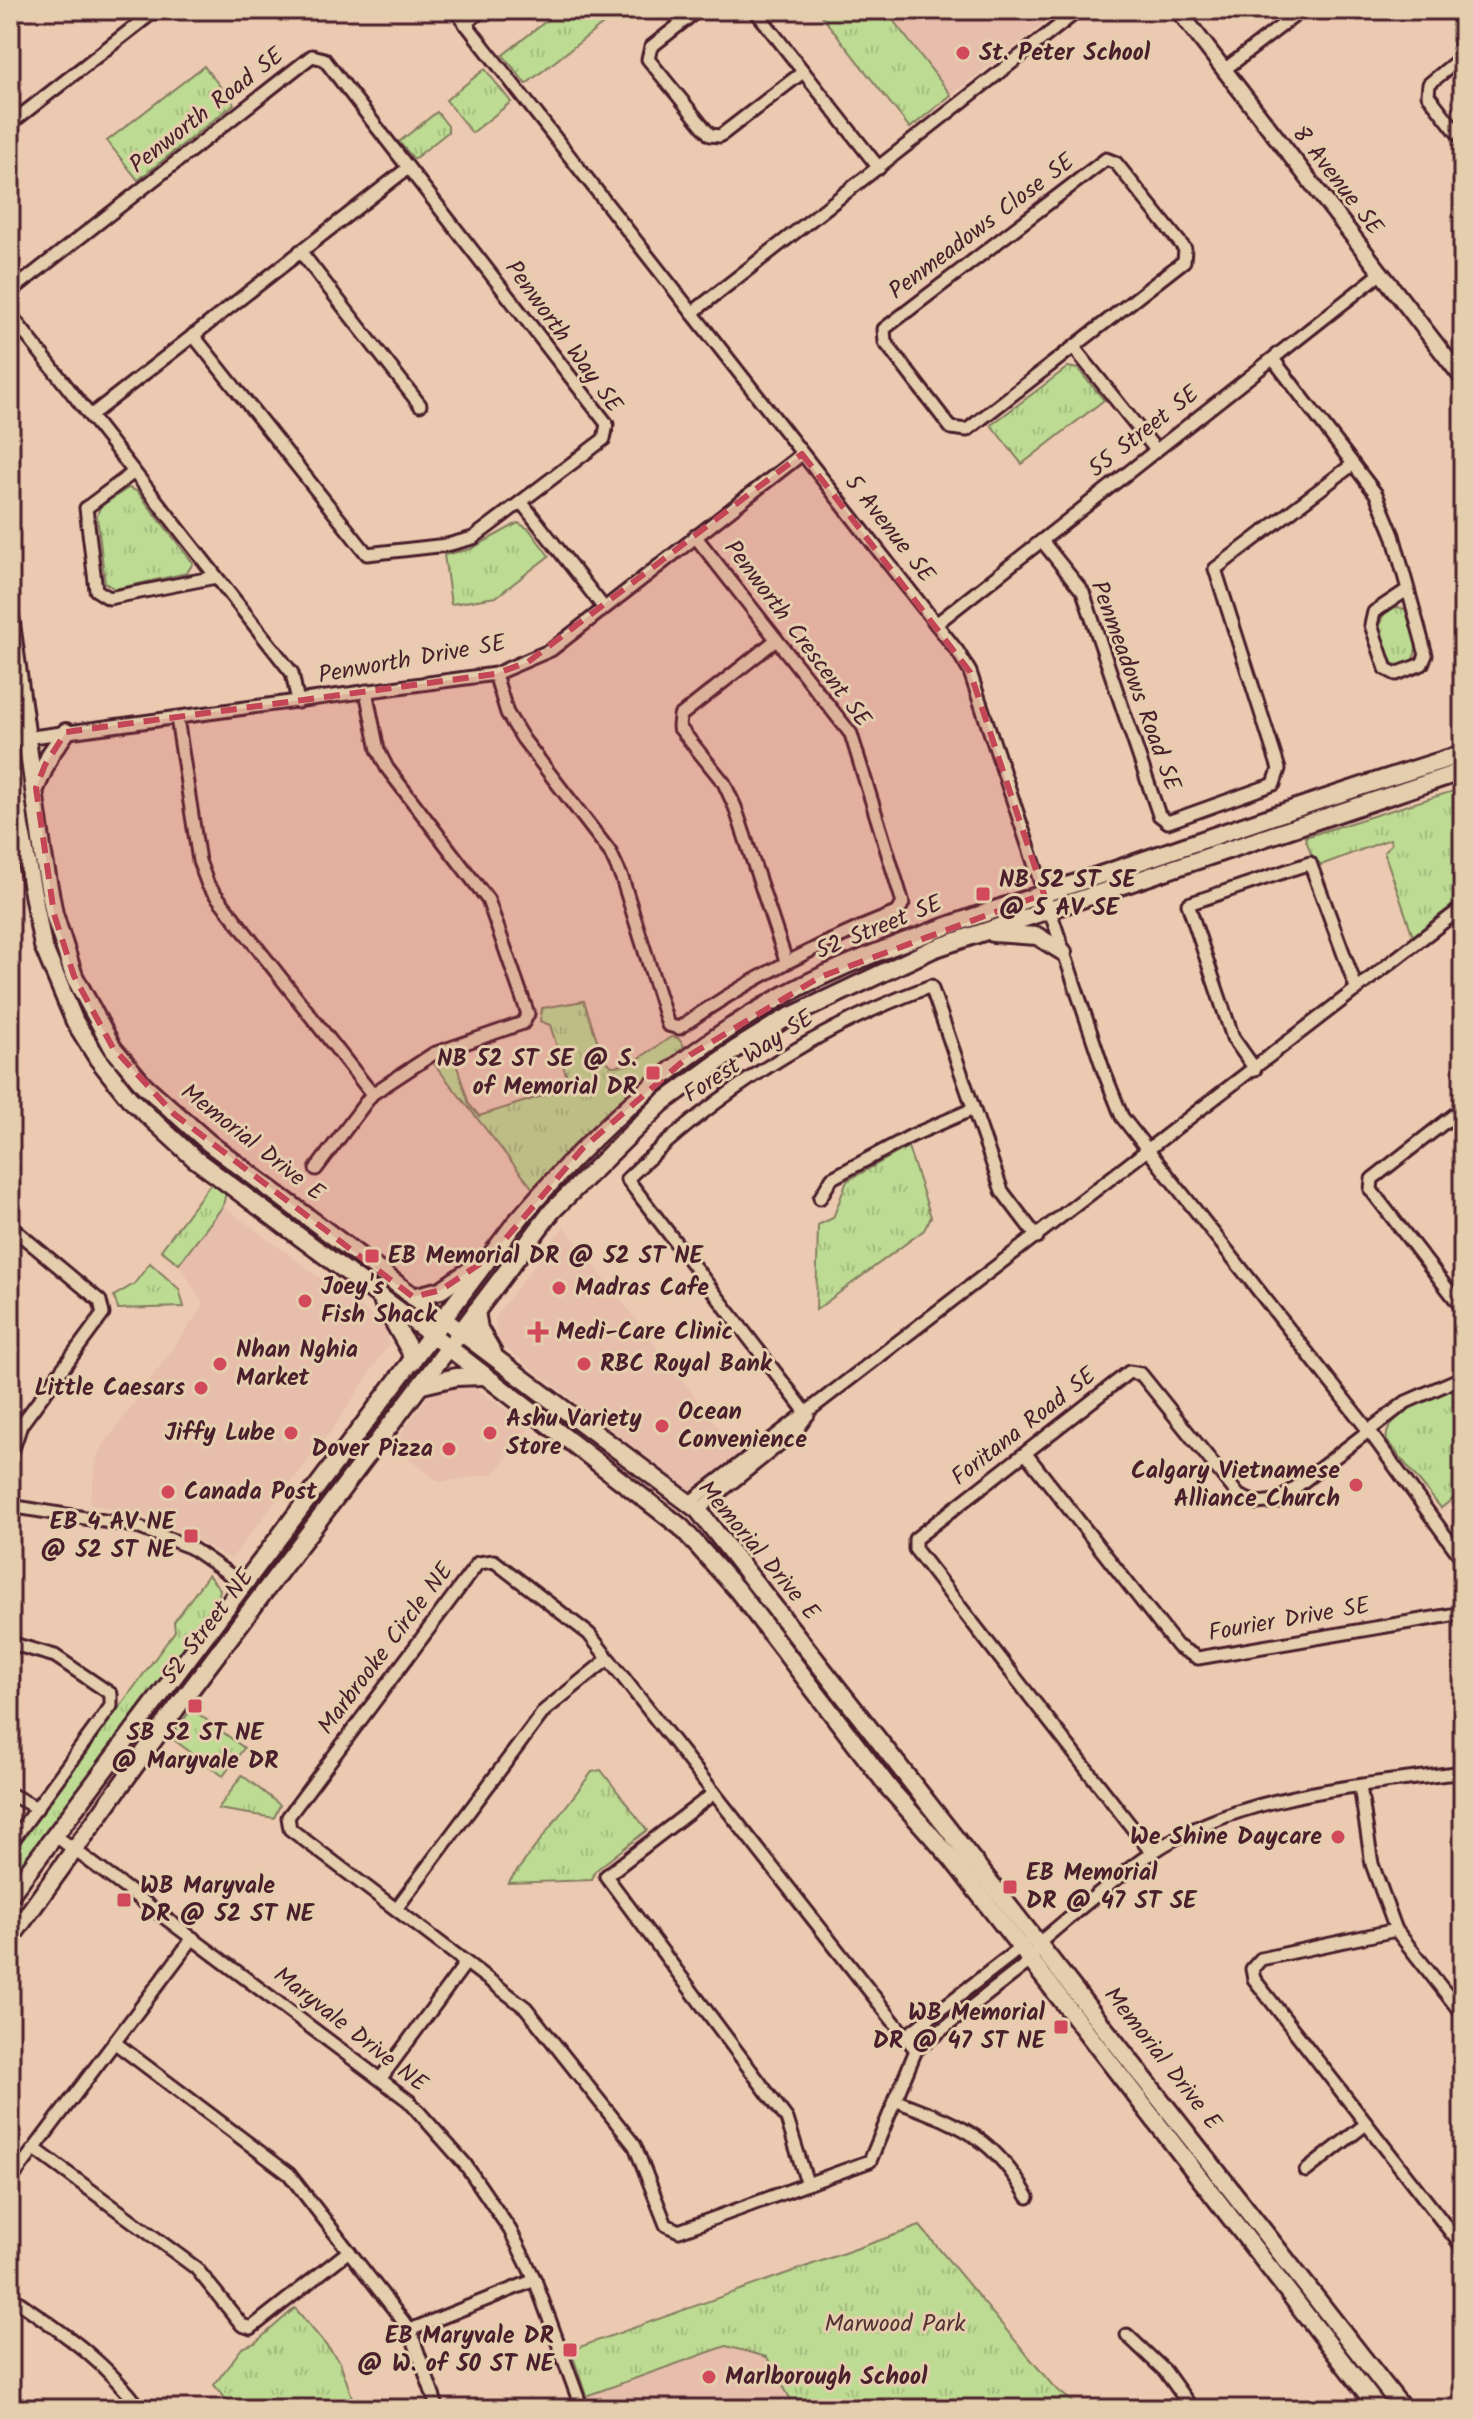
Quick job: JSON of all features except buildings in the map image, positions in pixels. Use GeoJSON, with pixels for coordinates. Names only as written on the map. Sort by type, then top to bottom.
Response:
{"type":"FeatureCollection","features":[{"type":"Feature","properties":{"kind":"main road","name":"Memorial Drive E"},"geometry":{"type":"LineString","coordinates":[[10,616],[18,738],[36,788],[43,855],[61,939],[74,976],[113,1048],[174,1114],[444,1321],[694,1506],[1040,1942],[1403,2409]]}},
{"type":"Feature","properties":{"kind":"main road"},"geometry":{"type":"LineString","coordinates":[[36,788],[51,753],[66,732]]}},
{"type":"Feature","properties":{"kind":"main road","name":"Memorial Drive E"},"geometry":{"type":"LineString","coordinates":[[10,752],[20,826],[43,946],[75,1022],[98,1059],[160,1131],[681,1527],[738,1591],[890,1789],[952,1859],[1379,2409]]}},
{"type":"Feature","properties":{"kind":"main road","name":"52 Street SE"},"geometry":{"type":"LineString","coordinates":[[448,1347],[552,1211],[622,1138],[736,1049],[830,995],[933,949],[984,932],[1046,902],[1463,754]]}},
{"type":"Feature","properties":{"kind":"main road","name":"52 Street SE"},"geometry":{"type":"LineString","coordinates":[[432,1336],[490,1257],[583,1148],[648,1089],[723,1033],[772,1002],[867,956],[1463,771]]}},
{"type":"Feature","properties":{"kind":"main road"},"geometry":{"type":"LineString","coordinates":[[984,932],[1037,936],[1063,952]]}},
{"type":"Feature","properties":{"kind":"main road"},"geometry":{"type":"LineString","coordinates":[[413,1297],[441,1290],[490,1257]]}},
{"type":"Feature","properties":{"kind":"main road"},"geometry":{"type":"LineString","coordinates":[[379,1297],[410,1351],[412,1362]]}},
{"type":"Feature","properties":{"kind":"main road"},"geometry":{"type":"LineString","coordinates":[[476,1311],[481,1335],[498,1360]]}},
{"type":"Feature","properties":{"kind":"main road","name":"52 Street NE"},"geometry":{"type":"LineString","coordinates":[[10,1895],[132,1737],[242,1583],[432,1336]]}},
{"type":"Feature","properties":{"kind":"main road","name":"52 Street NE"},"geometry":{"type":"LineString","coordinates":[[10,1939],[448,1347]]}},
{"type":"Feature","properties":{"kind":"main road"},"geometry":{"type":"LineString","coordinates":[[422,1385],[456,1377],[482,1376]]}},
{"type":"Feature","properties":{"kind":"street"},"geometry":{"type":"LineString","coordinates":[[10,124],[156,10]]}},
{"type":"Feature","properties":{"kind":"street","name":"5 Avenue SE"},"geometry":{"type":"LineString","coordinates":[[455,10],[936,624],[970,672],[1110,1091],[1122,1117],[1369,1431],[1463,1560]]}},
{"type":"Feature","properties":{"kind":"street"},"geometry":{"type":"LineString","coordinates":[[465,24],[482,10]]}},
{"type":"Feature","properties":{"kind":"street"},"geometry":{"type":"LineString","coordinates":[[698,10],[651,47],[648,59],[710,135],[720,136],[803,72]]}},
{"type":"Feature","properties":{"kind":"street"},"geometry":{"type":"LineString","coordinates":[[755,10],[879,168]]}},
{"type":"Feature","properties":{"kind":"street"},"geometry":{"type":"LineString","coordinates":[[692,313],[1079,10]]}},
{"type":"Feature","properties":{"kind":"street","name":"8 Avenue SE"},"geometry":{"type":"LineString","coordinates":[[1178,10],[1463,379]]}},
{"type":"Feature","properties":{"kind":"street"},"geometry":{"type":"LineString","coordinates":[[1224,70],[1302,10]]}},
{"type":"Feature","properties":{"kind":"street","name":"Penworth Road SE"},"geometry":{"type":"LineString","coordinates":[[10,292],[312,56],[324,59],[408,168]]}},
{"type":"Feature","properties":{"kind":"street"},"geometry":{"type":"LineString","coordinates":[[1463,56],[1429,84],[1428,95],[1463,140]]}},
{"type":"Feature","properties":{"kind":"street","name":"Penmeadows Close SE"},"geometry":{"type":"LineString","coordinates":[[1106,159],[1116,163],[1185,249],[1184,261],[1075,349],[967,430],[951,428],[885,342],[884,329],[1106,159]]}},
{"type":"Feature","properties":{"kind":"street"},"geometry":{"type":"LineString","coordinates":[[90,416],[408,168]]}},
{"type":"Feature","properties":{"kind":"street","name":"Penworth Way SE"},"geometry":{"type":"LineString","coordinates":[[193,335],[367,554],[447,545],[473,538],[522,503],[604,439],[607,424],[408,168]]}},
{"type":"Feature","properties":{"kind":"street"},"geometry":{"type":"LineString","coordinates":[[300,251],[420,405]]}},
{"type":"Feature","properties":{"kind":"street","name":"55 Street SE"},"geometry":{"type":"LineString","coordinates":[[936,624],[1380,274]]}},
{"type":"Feature","properties":{"kind":"street"},"geometry":{"type":"LineString","coordinates":[[10,314],[292,673],[298,702]]}},
{"type":"Feature","properties":{"kind":"street"},"geometry":{"type":"LineString","coordinates":[[1075,349],[1156,450]]}},
{"type":"Feature","properties":{"kind":"street"},"geometry":{"type":"LineString","coordinates":[[1273,359],[1376,494],[1387,518],[1426,655],[1422,664],[1396,674],[1386,669],[1371,625],[1374,612],[1407,590]]}},
{"type":"Feature","properties":{"kind":"street","name":"Penworth Drive SE"},"geometry":{"type":"LineString","coordinates":[[18,738],[495,674],[551,650],[802,454]]}},
{"type":"Feature","properties":{"kind":"street","name":"Penmeadows Road SE"},"geometry":{"type":"LineString","coordinates":[[1042,541],[1083,592],[1159,815],[1168,822],[1274,784],[1279,769],[1215,569],[1352,465]]}},
{"type":"Feature","properties":{"kind":"street"},"geometry":{"type":"LineString","coordinates":[[134,472],[86,508],[96,590],[109,598],[216,577]]}},
{"type":"Feature","properties":{"kind":"street"},"geometry":{"type":"LineString","coordinates":[[522,503],[604,608]]}},
{"type":"Feature","properties":{"kind":"street","name":"Penworth Crescent SE"},"geometry":{"type":"LineString","coordinates":[[495,674],[507,713],[523,739],[610,852],[622,878],[668,1025],[679,1028],[727,994],[786,961],[898,912],[903,903],[851,734],[695,536]]}},
{"type":"Feature","properties":{"kind":"street"},"geometry":{"type":"LineString","coordinates":[[776,640],[680,716],[679,727],[724,783],[735,807],[786,961]]}},
{"type":"Feature","properties":{"kind":"street"},"geometry":{"type":"LineString","coordinates":[[316,1169],[372,1094],[424,1059],[523,1023],[528,1014],[488,900],[387,768],[378,750],[366,691]]}},
{"type":"Feature","properties":{"kind":"street"},"geometry":{"type":"LineString","coordinates":[[177,718],[199,861],[208,885],[372,1094]]}},
{"type":"Feature","properties":{"kind":"street"},"geometry":{"type":"LineString","coordinates":[[1255,1069],[1233,1038],[1188,904],[1310,863],[1357,990]]}},
{"type":"Feature","properties":{"kind":"street"},"geometry":{"type":"LineString","coordinates":[[694,1506],[796,1431],[808,1415],[1463,907]]}},
{"type":"Feature","properties":{"kind":"street","name":"Forest Way SE"},"geometry":{"type":"LineString","coordinates":[[808,1415],[627,1179],[669,1138],[735,1087],[863,1012],[931,986],[971,1110],[1002,1191],[1037,1237]]}},
{"type":"Feature","properties":{"kind":"street"},"geometry":{"type":"LineString","coordinates":[[1463,1108],[1372,1179],[1371,1190],[1463,1309]]}},
{"type":"Feature","properties":{"kind":"street"},"geometry":{"type":"LineString","coordinates":[[820,1198],[832,1178],[911,1136],[971,1110]]}},
{"type":"Feature","properties":{"kind":"street"},"geometry":{"type":"LineString","coordinates":[[10,1226],[100,1301],[103,1314],[21,1425],[10,1458]]}},
{"type":"Feature","properties":{"kind":"street","name":"Foritana Road SE"},"geometry":{"type":"LineString","coordinates":[[1152,1853],[915,1549],[915,1539],[1129,1372],[1141,1374],[1239,1496],[1256,1503],[1278,1501],[1406,1402],[1463,1377]]}},
{"type":"Feature","properties":{"kind":"street","name":"Fourier Drive SE"},"geometry":{"type":"LineString","coordinates":[[1026,1454],[1177,1646],[1198,1658],[1463,1613]]}},
{"type":"Feature","properties":{"kind":"street"},"geometry":{"type":"LineString","coordinates":[[10,1506],[135,1526],[190,1547],[261,1597]]}},
{"type":"Feature","properties":{"kind":"street","name":"Marbrooke Circle NE"},"geometry":{"type":"LineString","coordinates":[[494,1561],[589,1634],[608,1659],[916,2050],[870,2161],[679,2231],[666,2225],[635,2146],[526,2008],[290,1829],[288,1817],[478,1563],[494,1561]]}},
{"type":"Feature","properties":{"kind":"street"},"geometry":{"type":"LineString","coordinates":[[10,1643],[55,1656],[111,1694],[111,1706],[10,1844]]}},
{"type":"Feature","properties":{"kind":"street"},"geometry":{"type":"LineString","coordinates":[[396,1909],[544,1711],[608,1659]]}},
{"type":"Feature","properties":{"kind":"street"},"geometry":{"type":"LineString","coordinates":[[916,2050],[1030,1961],[1040,1942],[1152,1853],[1208,1824],[1252,1808],[1360,1786],[1463,1772]]}},
{"type":"Feature","properties":{"kind":"street"},"geometry":{"type":"LineString","coordinates":[[1360,1786],[1372,1864],[1396,1930],[1463,2015]]}},
{"type":"Feature","properties":{"kind":"street"},"geometry":{"type":"LineString","coordinates":[[714,1793],[606,1876],[787,2119],[807,2183]]}},
{"type":"Feature","properties":{"kind":"street"},"geometry":{"type":"LineString","coordinates":[[10,1794],[37,1808]]}},
{"type":"Feature","properties":{"kind":"street","name":"Maryvale Drive NE"},"geometry":{"type":"LineString","coordinates":[[56,1836],[409,2101],[465,2164],[510,2230],[535,2280],[582,2409]]}},
{"type":"Feature","properties":{"kind":"street"},"geometry":{"type":"LineString","coordinates":[[1396,1930],[1261,1959],[1252,1969],[1254,1979],[1463,2248]]}},
{"type":"Feature","properties":{"kind":"street"},"geometry":{"type":"LineString","coordinates":[[10,2181],[193,1938]]}},
{"type":"Feature","properties":{"kind":"street"},"geometry":{"type":"LineString","coordinates":[[906,2036],[1019,1947],[1040,1942]]}},
{"type":"Feature","properties":{"kind":"street"},"geometry":{"type":"LineString","coordinates":[[381,2078],[465,1964]]}},
{"type":"Feature","properties":{"kind":"street"},"geometry":{"type":"LineString","coordinates":[[114,2042],[289,2174],[410,2330],[438,2409]]}},
{"type":"Feature","properties":{"kind":"street"},"geometry":{"type":"LineString","coordinates":[[897,2101],[963,2127],[986,2142],[1013,2171],[1028,2197]]}},
{"type":"Feature","properties":{"kind":"street"},"geometry":{"type":"LineString","coordinates":[[1306,2171],[1366,2124]]}},
{"type":"Feature","properties":{"kind":"street"},"geometry":{"type":"LineString","coordinates":[[35,2149],[196,2268],[242,2325],[251,2328],[349,2251]]}},
{"type":"Feature","properties":{"kind":"street"},"geometry":{"type":"LineString","coordinates":[[410,2330],[535,2280]]}},
{"type":"Feature","properties":{"kind":"street"},"geometry":{"type":"LineString","coordinates":[[10,2296],[92,2354],[113,2373],[141,2409]]}},
{"type":"Feature","properties":{"kind":"street"},"geometry":{"type":"LineString","coordinates":[[1127,2335],[1165,2371],[1187,2407]]}},
{"type":"Feature","properties":{"kind":"highlighted area"},"geometry":{"type":"Polygon","coordinates":[[[802,454],[970,672],[1044,894],[820,977],[690,1055],[583,1148],[490,1257],[441,1290],[413,1297],[174,1114],[113,1048],[74,976],[54,914],[36,788],[45,765],[66,732],[495,674],[528,662],[802,454]]]}},
{"type":"Feature","properties":{"kind":"shaded area","name":"St. Peter School"},"geometry":{"type":"Polygon","coordinates":[[[885,10],[1062,10],[951,95],[885,10]]]}},
{"type":"Feature","properties":{"kind":"shaded area"},"geometry":{"type":"Polygon","coordinates":[[[223,1206],[384,1325],[389,1344],[337,1423],[231,1559],[196,1539],[137,1513],[89,1504],[98,1453],[204,1305],[179,1264],[223,1206]]]}},
{"type":"Feature","properties":{"kind":"shaded area"},"geometry":{"type":"Polygon","coordinates":[[[564,1226],[739,1454],[690,1490],[496,1341],[495,1317],[564,1226]]]}},
{"type":"Feature","properties":{"kind":"shaded area"},"geometry":{"type":"Polygon","coordinates":[[[470,1384],[530,1427],[494,1474],[439,1482],[393,1446],[430,1393],[446,1385],[470,1384]]]}},
{"type":"Feature","properties":{"kind":"shaded area","name":"Marlborough School"},"geometry":{"type":"Polygon","coordinates":[[[726,2346],[767,2357],[796,2409],[592,2409],[586,2396],[726,2346]]]}},
{"type":"Feature","properties":{"kind":"green space"},"geometry":{"type":"Polygon","coordinates":[[[560,10],[621,10],[526,84],[503,55],[560,10]]]}},
{"type":"Feature","properties":{"kind":"green space"},"geometry":{"type":"Polygon","coordinates":[[[817,10],[885,10],[951,95],[910,128],[817,10]]]}},
{"type":"Feature","properties":{"kind":"green space"},"geometry":{"type":"Polygon","coordinates":[[[204,66],[234,104],[138,180],[107,141],[204,66]]]}},
{"type":"Feature","properties":{"kind":"green space"},"geometry":{"type":"Polygon","coordinates":[[[485,69],[511,102],[472,133],[446,100],[485,69]]]}},
{"type":"Feature","properties":{"kind":"green space"},"geometry":{"type":"Polygon","coordinates":[[[437,112],[448,126],[448,132],[414,159],[399,142],[437,112]]]}},
{"type":"Feature","properties":{"kind":"green space"},"geometry":{"type":"Polygon","coordinates":[[[1068,367],[1078,369],[1104,400],[1022,464],[991,425],[1068,367]]]}},
{"type":"Feature","properties":{"kind":"green space"},"geometry":{"type":"Polygon","coordinates":[[[128,488],[137,491],[193,563],[187,573],[115,589],[105,583],[97,516],[100,507],[128,488]]]}},
{"type":"Feature","properties":{"kind":"green space"},"geometry":{"type":"Polygon","coordinates":[[[518,523],[529,529],[549,556],[496,597],[451,604],[444,555],[471,549],[518,523]]]}},
{"type":"Feature","properties":{"kind":"green space"},"geometry":{"type":"Polygon","coordinates":[[[1393,606],[1405,609],[1416,639],[1415,654],[1406,666],[1393,664],[1381,641],[1382,618],[1393,606]]]}},
{"type":"Feature","properties":{"kind":"green space"},"geometry":{"type":"Polygon","coordinates":[[[1463,788],[1463,897],[1413,936],[1384,852],[1391,844],[1390,839],[1321,865],[1311,854],[1305,837],[1463,788]]]}},
{"type":"Feature","properties":{"kind":"green space"},"geometry":{"type":"Polygon","coordinates":[[[584,1001],[603,1058],[612,1066],[629,1065],[671,1037],[678,1038],[687,1050],[604,1118],[534,1190],[435,1065],[454,1057],[469,1104],[479,1116],[570,1087],[550,1025],[540,1021],[542,1008],[584,1001]]]}},
{"type":"Feature","properties":{"kind":"green space"},"geometry":{"type":"Polygon","coordinates":[[[908,1147],[931,1217],[924,1230],[816,1310],[818,1225],[833,1218],[847,1181],[908,1147]]]}},
{"type":"Feature","properties":{"kind":"green space"},"geometry":{"type":"Polygon","coordinates":[[[212,1182],[226,1192],[223,1206],[179,1264],[161,1250],[212,1182]]]}},
{"type":"Feature","properties":{"kind":"green space"},"geometry":{"type":"Polygon","coordinates":[[[150,1263],[179,1289],[184,1307],[118,1309],[114,1296],[134,1284],[150,1263]]]}},
{"type":"Feature","properties":{"kind":"green space"},"geometry":{"type":"Polygon","coordinates":[[[1463,1384],[1463,1491],[1441,1508],[1387,1441],[1388,1431],[1393,1422],[1414,1405],[1463,1384]]]}},
{"type":"Feature","properties":{"kind":"green space"},"geometry":{"type":"Polygon","coordinates":[[[208,1575],[220,1589],[217,1608],[10,1887],[10,1857],[175,1631],[174,1622],[208,1575]]]}},
{"type":"Feature","properties":{"kind":"green space"},"geometry":{"type":"Polygon","coordinates":[[[192,1709],[244,1748],[223,1776],[170,1737],[192,1709]]]}},
{"type":"Feature","properties":{"kind":"green space"},"geometry":{"type":"Polygon","coordinates":[[[601,1770],[647,1830],[595,1871],[592,1880],[508,1883],[592,1772],[601,1770]]]}},
{"type":"Feature","properties":{"kind":"green space"},"geometry":{"type":"Polygon","coordinates":[[[242,1775],[280,1805],[274,1818],[218,1809],[242,1775]]]}},
{"type":"Feature","properties":{"kind":"green space","name":"Marwood Park"},"geometry":{"type":"Polygon","coordinates":[[[920,2226],[1053,2386],[1081,2409],[796,2409],[767,2357],[726,2346],[586,2396],[571,2350],[920,2226]]]}},
{"type":"Feature","properties":{"kind":"green space"},"geometry":{"type":"Polygon","coordinates":[[[295,2308],[340,2362],[356,2409],[234,2409],[214,2385],[242,2348],[255,2343],[295,2308]]]}},
{"type":"Feature","properties":{"kind":"place","name":"St. Peter School"},"geometry":{"type":"Point","coordinates":[963,53]}},
{"type":"Feature","properties":{"kind":"place","name":"NB 52 ST SE @ 5 AV SE"},"geometry":{"type":"Point","coordinates":[983,894]}},
{"type":"Feature","properties":{"kind":"place","name":"NB 52 ST SE @ S. of Memorial DR"},"geometry":{"type":"Point","coordinates":[653,1073]}},
{"type":"Feature","properties":{"kind":"place","name":"EB Memorial DR @ 52 ST NE"},"geometry":{"type":"Point","coordinates":[372,1256]}},
{"type":"Feature","properties":{"kind":"place","name":"Madras Cafe"},"geometry":{"type":"Point","coordinates":[559,1288]}},
{"type":"Feature","properties":{"kind":"place","name":"Joey's Fish Shack"},"geometry":{"type":"Point","coordinates":[305,1301]}},
{"type":"Feature","properties":{"kind":"place","name":"Medi-Care Clinic"},"geometry":{"type":"Point","coordinates":[538,1332]}},
{"type":"Feature","properties":{"kind":"place","name":"Nhan Nghia Market"},"geometry":{"type":"Point","coordinates":[220,1364]}},
{"type":"Feature","properties":{"kind":"place","name":"RBC Royal Bank"},"geometry":{"type":"Point","coordinates":[584,1364]}},
{"type":"Feature","properties":{"kind":"place","name":"Little Caesars"},"geometry":{"type":"Point","coordinates":[201,1388]}},
{"type":"Feature","properties":{"kind":"place","name":"Ocean Convenience"},"geometry":{"type":"Point","coordinates":[662,1426]}},
{"type":"Feature","properties":{"kind":"place","name":"Jiffy Lube"},"geometry":{"type":"Point","coordinates":[291,1433]}},
{"type":"Feature","properties":{"kind":"place","name":"Ashu Variety Store"},"geometry":{"type":"Point","coordinates":[490,1433]}},
{"type":"Feature","properties":{"kind":"place","name":"Dover Pizza"},"geometry":{"type":"Point","coordinates":[449,1449]}},
{"type":"Feature","properties":{"kind":"place","name":"Calgary Vietnamese Alliance Church"},"geometry":{"type":"Point","coordinates":[1356,1485]}},
{"type":"Feature","properties":{"kind":"place","name":"Canada Post"},"geometry":{"type":"Point","coordinates":[168,1492]}},
{"type":"Feature","properties":{"kind":"place","name":"EB 4 AV NE @ 52 ST NE"},"geometry":{"type":"Point","coordinates":[191,1536]}},
{"type":"Feature","properties":{"kind":"place","name":"SB 52 ST NE @ Maryvale DR"},"geometry":{"type":"Point","coordinates":[195,1706]}},
{"type":"Feature","properties":{"kind":"place","name":"We Shine Daycare"},"geometry":{"type":"Point","coordinates":[1338,1837]}},
{"type":"Feature","properties":{"kind":"place","name":"EB Memorial DR @ 47 ST SE"},"geometry":{"type":"Point","coordinates":[1010,1887]}},
{"type":"Feature","properties":{"kind":"place","name":"WB Maryvale DR @ 52 ST NE"},"geometry":{"type":"Point","coordinates":[124,1900]}},
{"type":"Feature","properties":{"kind":"place","name":"WB Memorial DR @ 47 ST NE"},"geometry":{"type":"Point","coordinates":[1061,2027]}},
{"type":"Feature","properties":{"kind":"place","name":"EB Maryvale DR @ W. of 50 ST NE"},"geometry":{"type":"Point","coordinates":[570,2350]}},
{"type":"Feature","properties":{"kind":"place","name":"Marlborough School"},"geometry":{"type":"Point","coordinates":[709,2377]}}]}
